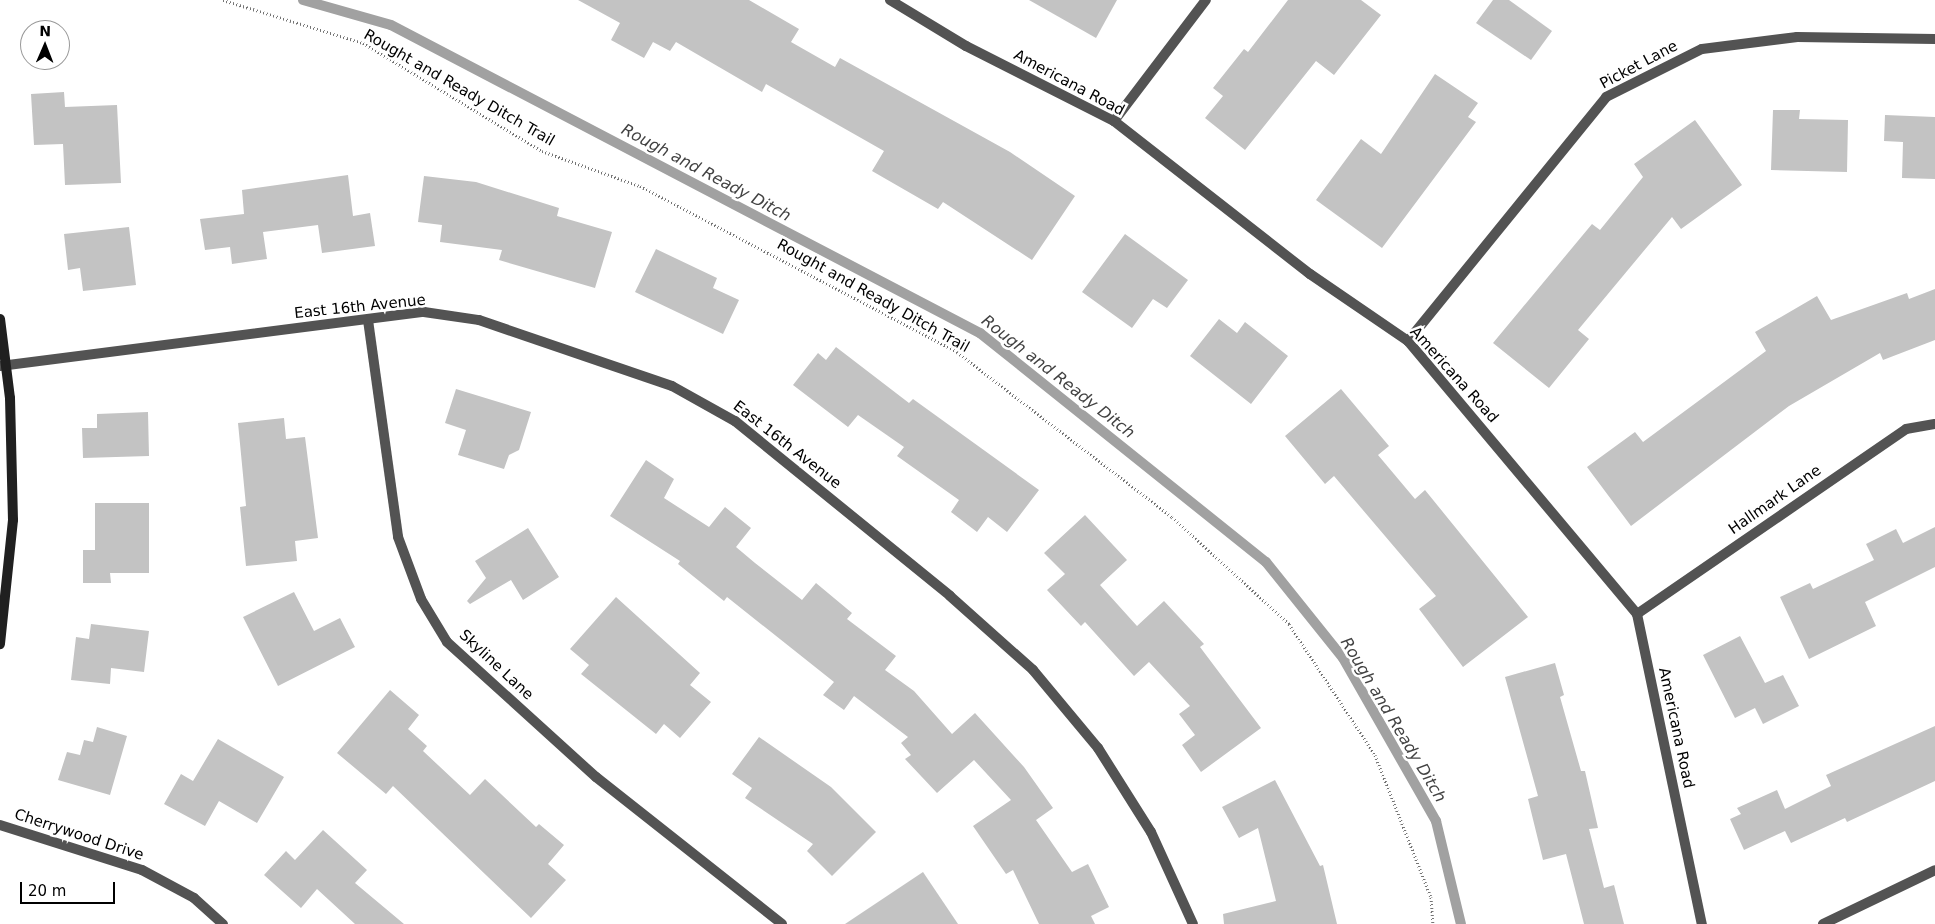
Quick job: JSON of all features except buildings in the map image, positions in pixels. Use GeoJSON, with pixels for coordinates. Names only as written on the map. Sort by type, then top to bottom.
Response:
{"type":"FeatureCollection","features":[{"type":"Feature","properties":{"kind":"street","name":"Americana Road"},"geometry":{"type":"LineString","coordinates":[[890,0],[966,46],[1114,121],[1310,274],[1408,341],[1637,614],[1702,924]]}},
{"type":"Feature","properties":{"kind":"street"},"geometry":{"type":"LineString","coordinates":[[1114,121],[1206,0]]}},
{"type":"Feature","properties":{"kind":"street","name":"Picket Lane"},"geometry":{"type":"LineString","coordinates":[[1408,341],[1606,97],[1702,49],[1797,37],[1935,39]]}},
{"type":"Feature","properties":{"kind":"street","name":"East 16th Avenue"},"geometry":{"type":"LineString","coordinates":[[4,365],[424,312],[479,320],[672,386],[735,420],[950,596],[1034,670],[1098,748],[1146,824],[1193,924]]}},
{"type":"Feature","properties":{"kind":"street"},"geometry":{"type":"LineString","coordinates":[[0,318],[12,520],[0,644]]}},
{"type":"Feature","properties":{"kind":"street","name":"Skyline Lane"},"geometry":{"type":"LineString","coordinates":[[368,320],[398,537],[421,599],[448,642],[596,777],[782,924]]}},
{"type":"Feature","properties":{"kind":"street","name":"Hallmark Lane"},"geometry":{"type":"LineString","coordinates":[[1637,614],[1906,429],[1935,424]]}},
{"type":"Feature","properties":{"kind":"street","name":"Cherrywood Drive"},"geometry":{"type":"LineString","coordinates":[[0,825],[142,870],[194,898],[223,924]]}},
{"type":"Feature","properties":{"kind":"street"},"geometry":{"type":"LineString","coordinates":[[1823,924],[1935,870]]}},
{"type":"Feature","properties":{"kind":"path","name":"Rought and Ready Ditch Trail"},"geometry":{"type":"LineString","coordinates":[[223,0],[363,43],[542,151],[640,186],[814,275],[957,352],[1142,493],[1172,517],[1289,624],[1375,755],[1431,897],[1432,924]]}},
{"type":"Feature","properties":{"kind":"waterway","name":"Rough and Ready Ditch"},"geometry":{"type":"LineString","coordinates":[[303,0],[391,25],[980,333],[1266,562],[1343,658],[1436,821],[1461,924]]}}]}
